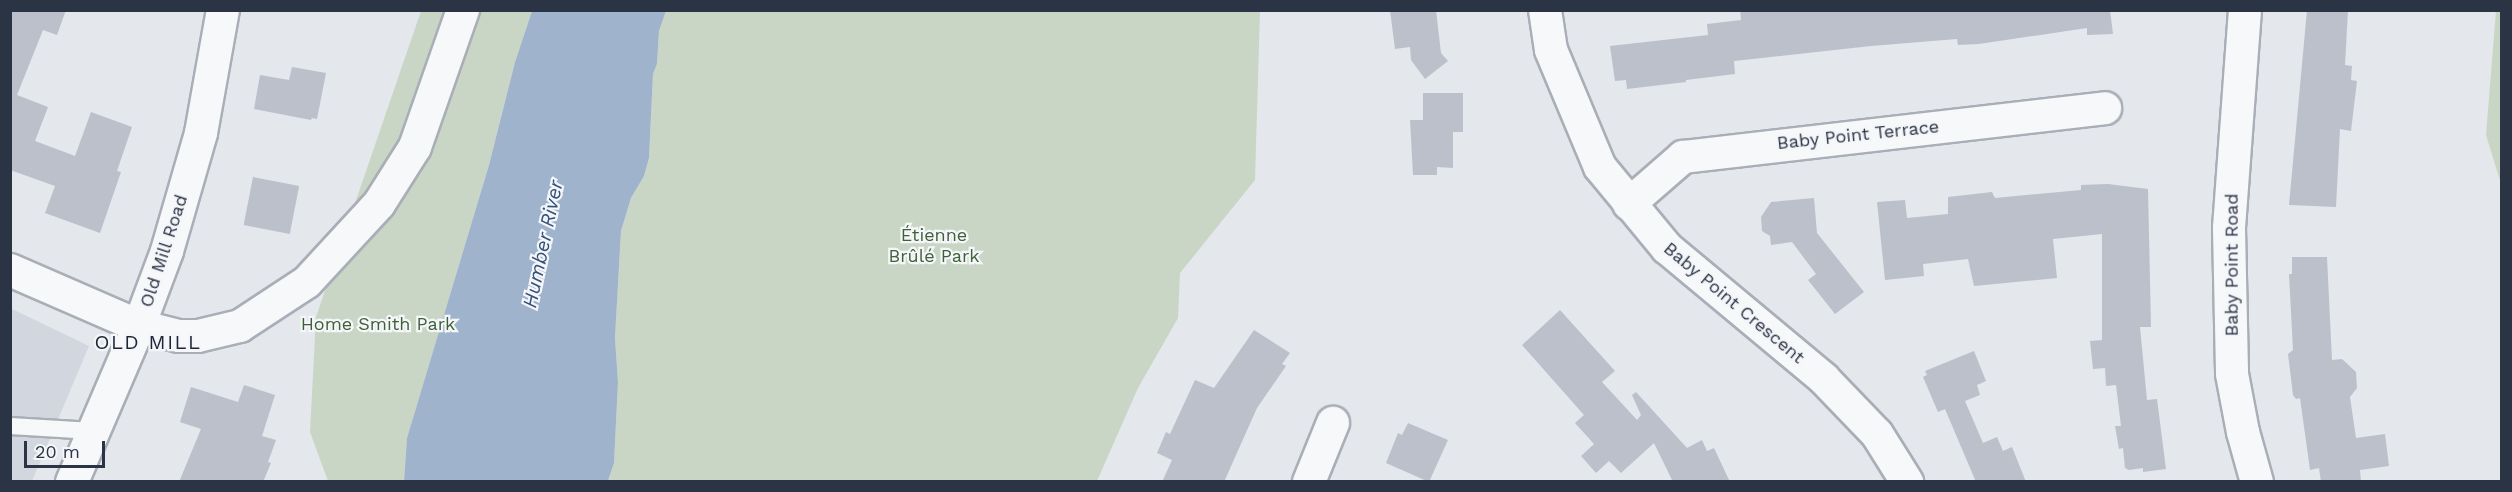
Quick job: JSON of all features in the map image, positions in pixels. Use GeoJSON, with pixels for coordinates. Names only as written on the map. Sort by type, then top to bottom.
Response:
{"type":"FeatureCollection","features":[{"type":"Feature","properties":{"kind":"street","name":"Old Mill Road"},"geometry":{"type":"LineString","coordinates":[[72,482],[140,326],[167,251],[201,133],[223,10]]}},
{"type":"Feature","properties":{"kind":"street"},"geometry":{"type":"LineString","coordinates":[[10,270],[140,326],[179,336],[198,336],[240,326],[307,282],[379,204],[415,147],[463,10]]}},
{"type":"Feature","properties":{"kind":"street","name":"Baby Point Crescent"},"geometry":{"type":"LineString","coordinates":[[1545,10],[1551,50],[1600,167],[1667,248],[1824,379],[1877,434],[1907,482]]}},
{"type":"Feature","properties":{"kind":"street","name":"Baby Point Road"},"geometry":{"type":"LineString","coordinates":[[2246,10],[2229,228],[2232,374],[2257,482]]}},
{"type":"Feature","properties":{"kind":"street","name":"Baby Point Terrace"},"geometry":{"type":"LineString","coordinates":[[1629,204],[1683,157],[2105,108]]}},
{"type":"Feature","properties":{"kind":"street"},"geometry":{"type":"LineString","coordinates":[[1309,482],[1333,423]]}},
{"type":"Feature","properties":{"kind":"lane"},"geometry":{"type":"LineString","coordinates":[[10,426],[93,431]]}},
{"type":"Feature","properties":{"kind":"shaded area"},"geometry":{"type":"Polygon","coordinates":[[[10,308],[89,346],[32,481],[11,481],[10,308]]]}},
{"type":"Feature","properties":{"kind":"green space","name":"Home Smith Park"},"geometry":{"type":"Polygon","coordinates":[[[421,11],[532,11],[515,62],[489,165],[407,438],[404,481],[328,481],[310,432],[316,317],[421,11]]]}},
{"type":"Feature","properties":{"kind":"green space","name":"Étienne Brûlé Park"},"geometry":{"type":"Polygon","coordinates":[[[666,11],[1260,11],[1255,180],[1180,273],[1178,318],[1138,388],[1097,481],[608,482],[614,463],[618,382],[615,338],[621,231],[631,198],[644,176],[649,158],[653,74],[657,64],[659,31],[666,11]]]}},
{"type":"Feature","properties":{"kind":"green space"},"geometry":{"type":"Polygon","coordinates":[[[2496,11],[2502,11],[2501,184],[2486,135],[2496,11]]]}},
{"type":"Feature","properties":{"kind":"water","name":"Humber River"},"geometry":{"type":"Polygon","coordinates":[[[532,11],[666,11],[659,31],[657,64],[653,74],[649,158],[644,176],[631,198],[621,231],[615,338],[618,382],[614,463],[608,481],[404,481],[407,438],[489,165],[515,62],[532,11]]]}},
{"type":"Feature","properties":{"kind":"building"},"geometry":{"type":"Polygon","coordinates":[[[10,10],[66,10],[57,35],[43,30],[17,95],[48,107],[35,141],[75,156],[91,112],[132,127],[117,171],[121,172],[100,233],[45,213],[55,186],[10,170],[10,10]]]}},
{"type":"Feature","properties":{"kind":"building"},"geometry":{"type":"Polygon","coordinates":[[[1390,10],[1436,10],[1441,53],[1448,61],[1425,79],[1411,60],[1410,47],[1395,49],[1390,10]]]}},
{"type":"Feature","properties":{"kind":"building"},"geometry":{"type":"Polygon","coordinates":[[[1740,10],[2110,10],[2113,34],[2087,35],[2087,28],[1979,44],[1958,45],[1957,39],[1871,46],[1734,61],[1735,74],[1686,80],[1686,82],[1627,89],[1626,80],[1615,81],[1610,46],[1708,35],[1707,24],[1741,20],[1740,10]]]}},
{"type":"Feature","properties":{"kind":"building"},"geometry":{"type":"Polygon","coordinates":[[[2307,10],[2348,10],[2345,65],[2352,66],[2351,80],[2357,81],[2351,131],[2340,129],[2336,207],[2289,205],[2307,10]]]}},
{"type":"Feature","properties":{"kind":"building"},"geometry":{"type":"Polygon","coordinates":[[[292,67],[326,73],[317,119],[312,118],[311,120],[254,109],[260,75],[289,80],[292,67]]]}},
{"type":"Feature","properties":{"kind":"building"},"geometry":{"type":"Polygon","coordinates":[[[1423,93],[1463,93],[1463,132],[1453,132],[1453,168],[1437,167],[1437,175],[1413,175],[1410,120],[1423,120],[1423,93]]]}},
{"type":"Feature","properties":{"kind":"building"},"geometry":{"type":"Polygon","coordinates":[[[253,177],[299,186],[290,234],[244,225],[253,177]]]}},
{"type":"Feature","properties":{"kind":"building"},"geometry":{"type":"Polygon","coordinates":[[[2108,184],[2148,189],[2151,327],[2140,327],[2147,400],[2157,399],[2166,469],[2143,472],[2143,468],[2129,470],[2125,468],[2123,448],[2119,449],[2115,426],[2121,426],[2116,385],[2106,386],[2105,368],[2093,369],[2090,341],[2102,340],[2102,234],[2053,239],[2057,278],[1974,286],[1968,259],[1923,264],[1924,276],[1885,280],[1877,202],[1905,200],[1907,218],[1948,214],[1948,197],[1992,192],[1995,198],[2081,190],[2081,185],[2108,184]]]}},
{"type":"Feature","properties":{"kind":"building"},"geometry":{"type":"Polygon","coordinates":[[[1814,198],[1817,233],[1864,292],[1835,314],[1808,280],[1816,274],[1792,242],[1771,245],[1770,236],[1762,231],[1761,217],[1771,202],[1814,198]]]}},
{"type":"Feature","properties":{"kind":"building"},"geometry":{"type":"Polygon","coordinates":[[[2292,257],[2327,257],[2332,360],[2342,359],[2356,372],[2357,388],[2350,397],[2356,438],[2385,434],[2389,466],[2360,470],[2361,482],[2321,482],[2319,468],[2310,470],[2300,398],[2296,399],[2293,395],[2288,354],[2293,350],[2289,274],[2292,274],[2292,257]]]}},
{"type":"Feature","properties":{"kind":"building"},"geometry":{"type":"Polygon","coordinates":[[[1560,310],[1615,371],[1602,382],[1637,420],[1641,415],[1632,395],[1636,392],[1687,448],[1702,440],[1707,451],[1714,448],[1730,482],[1673,482],[1654,443],[1621,473],[1609,461],[1596,473],[1581,456],[1594,444],[1575,423],[1584,415],[1522,345],[1560,310]]]}},
{"type":"Feature","properties":{"kind":"building"},"geometry":{"type":"Polygon","coordinates":[[[1254,330],[1290,353],[1282,364],[1286,366],[1257,408],[1224,482],[1162,482],[1172,460],[1157,453],[1166,432],[1170,434],[1195,380],[1214,388],[1254,330]]]}},
{"type":"Feature","properties":{"kind":"building"},"geometry":{"type":"Polygon","coordinates":[[[1974,351],[1986,381],[1977,385],[1980,395],[1965,401],[1983,443],[1997,437],[2003,451],[2012,447],[2026,482],[1976,482],[1945,409],[1938,412],[1923,377],[1927,375],[1925,371],[1974,351]]]}},
{"type":"Feature","properties":{"kind":"building"},"geometry":{"type":"Polygon","coordinates":[[[244,385],[275,395],[262,436],[276,440],[268,462],[271,463],[263,482],[179,482],[201,429],[180,422],[191,387],[238,402],[244,385]]]}},
{"type":"Feature","properties":{"kind":"building"},"geometry":{"type":"Polygon","coordinates":[[[1408,423],[1448,440],[1429,482],[1386,463],[1398,433],[1402,435],[1408,423]]]}},
{"type":"Feature","properties":{"kind":"district","name":"OLD MILL"},"geometry":{"type":"Point","coordinates":[148,342]}}]}
